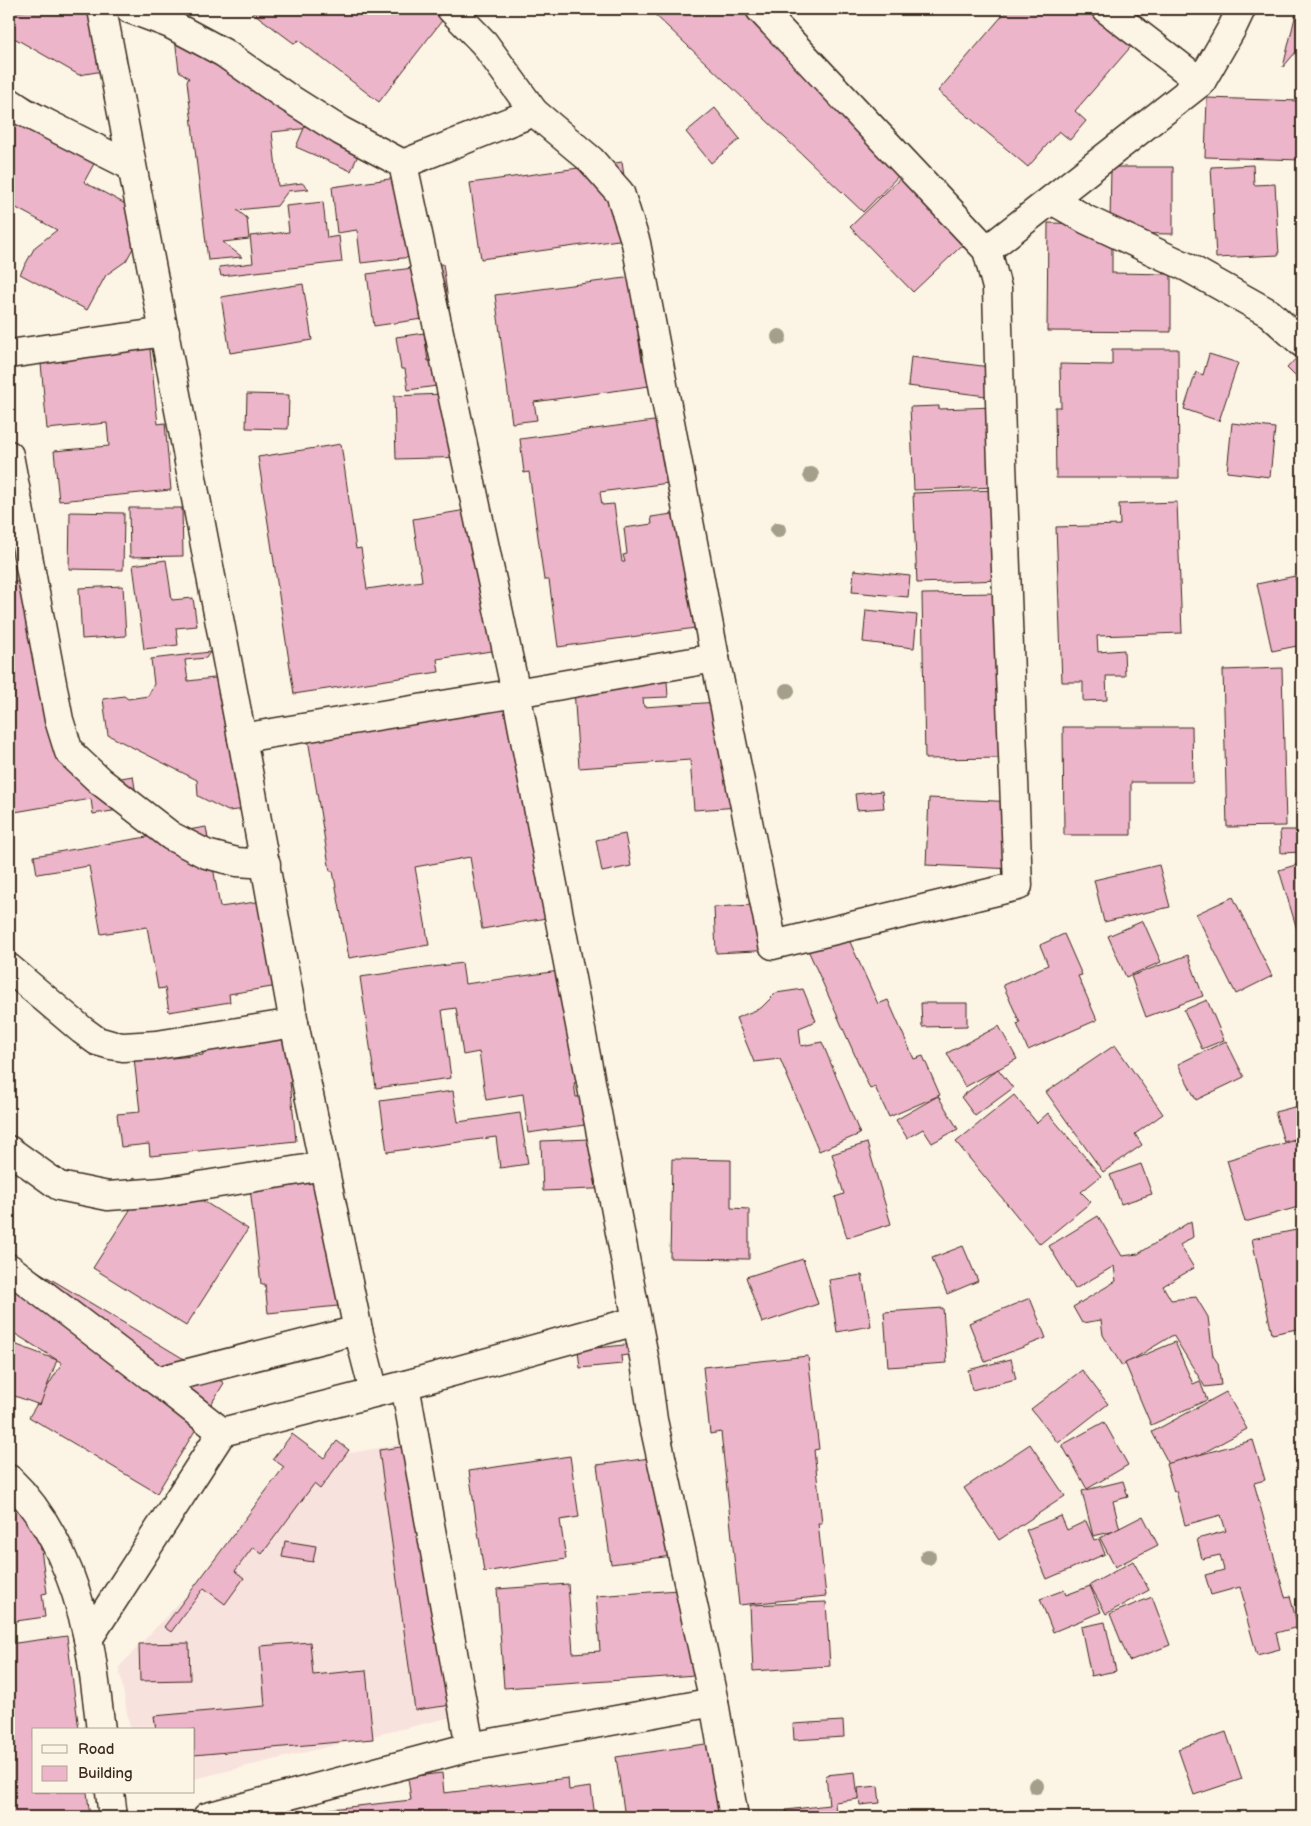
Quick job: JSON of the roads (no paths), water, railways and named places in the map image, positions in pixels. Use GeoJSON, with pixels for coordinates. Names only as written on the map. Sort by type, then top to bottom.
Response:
{"type":"FeatureCollection","features":[{"type":"Feature","properties":{"kind":"street"},"geometry":{"type":"LineString","coordinates":[[102,9],[266,864],[294,1023],[358,1330],[374,1392]]}},
{"type":"Feature","properties":{"kind":"street"},"geometry":{"type":"LineString","coordinates":[[130,9],[170,24],[224,53],[308,111],[403,164],[534,112]]}},
{"type":"Feature","properties":{"kind":"street"},"geometry":{"type":"LineString","coordinates":[[451,9],[484,43],[534,112],[591,160],[620,193],[636,243],[715,658],[774,945],[1018,886],[997,288],[987,250],[760,9]]}},
{"type":"Feature","properties":{"kind":"street"},"geometry":{"type":"LineString","coordinates":[[1106,9],[1200,82]]}},
{"type":"Feature","properties":{"kind":"street"},"geometry":{"type":"LineString","coordinates":[[987,250],[1200,82],[1241,9]]}},
{"type":"Feature","properties":{"kind":"street"},"geometry":{"type":"LineString","coordinates":[[9,102],[24,112],[131,166]]}},
{"type":"Feature","properties":{"kind":"street"},"geometry":{"type":"LineString","coordinates":[[403,164],[516,693],[645,1362],[653,1420],[714,1702],[734,1817]]}},
{"type":"Feature","properties":{"kind":"street"},"geometry":{"type":"LineString","coordinates":[[1052,200],[1087,220],[1187,267],[1269,313],[1302,343]]}},
{"type":"Feature","properties":{"kind":"street"},"geometry":{"type":"LineString","coordinates":[[9,354],[165,332]]}},
{"type":"Feature","properties":{"kind":"street"},"geometry":{"type":"LineString","coordinates":[[9,455],[58,720],[69,752],[100,781],[171,836],[206,854],[237,862],[266,864]]}},
{"type":"Feature","properties":{"kind":"street"},"geometry":{"type":"LineString","coordinates":[[242,738],[715,658]]}},
{"type":"Feature","properties":{"kind":"street"},"geometry":{"type":"LineString","coordinates":[[9,968],[82,1030],[97,1041],[111,1045],[124,1047],[157,1045],[294,1023]]}},
{"type":"Feature","properties":{"kind":"street"},"geometry":{"type":"LineString","coordinates":[[9,1150],[59,1186],[108,1196],[162,1192],[324,1166]]}},
{"type":"Feature","properties":{"kind":"street"},"geometry":{"type":"LineString","coordinates":[[9,1268],[222,1432]]}},
{"type":"Feature","properties":{"kind":"street"},"geometry":{"type":"LineString","coordinates":[[88,1639],[222,1432],[405,1385],[636,1320]]}},
{"type":"Feature","properties":{"kind":"street"},"geometry":{"type":"LineString","coordinates":[[157,1381],[358,1330]]}},
{"type":"Feature","properties":{"kind":"street"},"geometry":{"type":"LineString","coordinates":[[405,1385],[470,1747]]}},
{"type":"Feature","properties":{"kind":"street"},"geometry":{"type":"LineString","coordinates":[[13,1488],[54,1539],[77,1595],[88,1639],[101,1728]]}},
{"type":"Feature","properties":{"kind":"street"},"geometry":{"type":"LineString","coordinates":[[207,1817],[470,1747],[714,1702]]}},
{"type":"Feature","properties":{"kind":"street"},"geometry":{"type":"LineString","coordinates":[[110,1794],[113,1817]]}}]}
